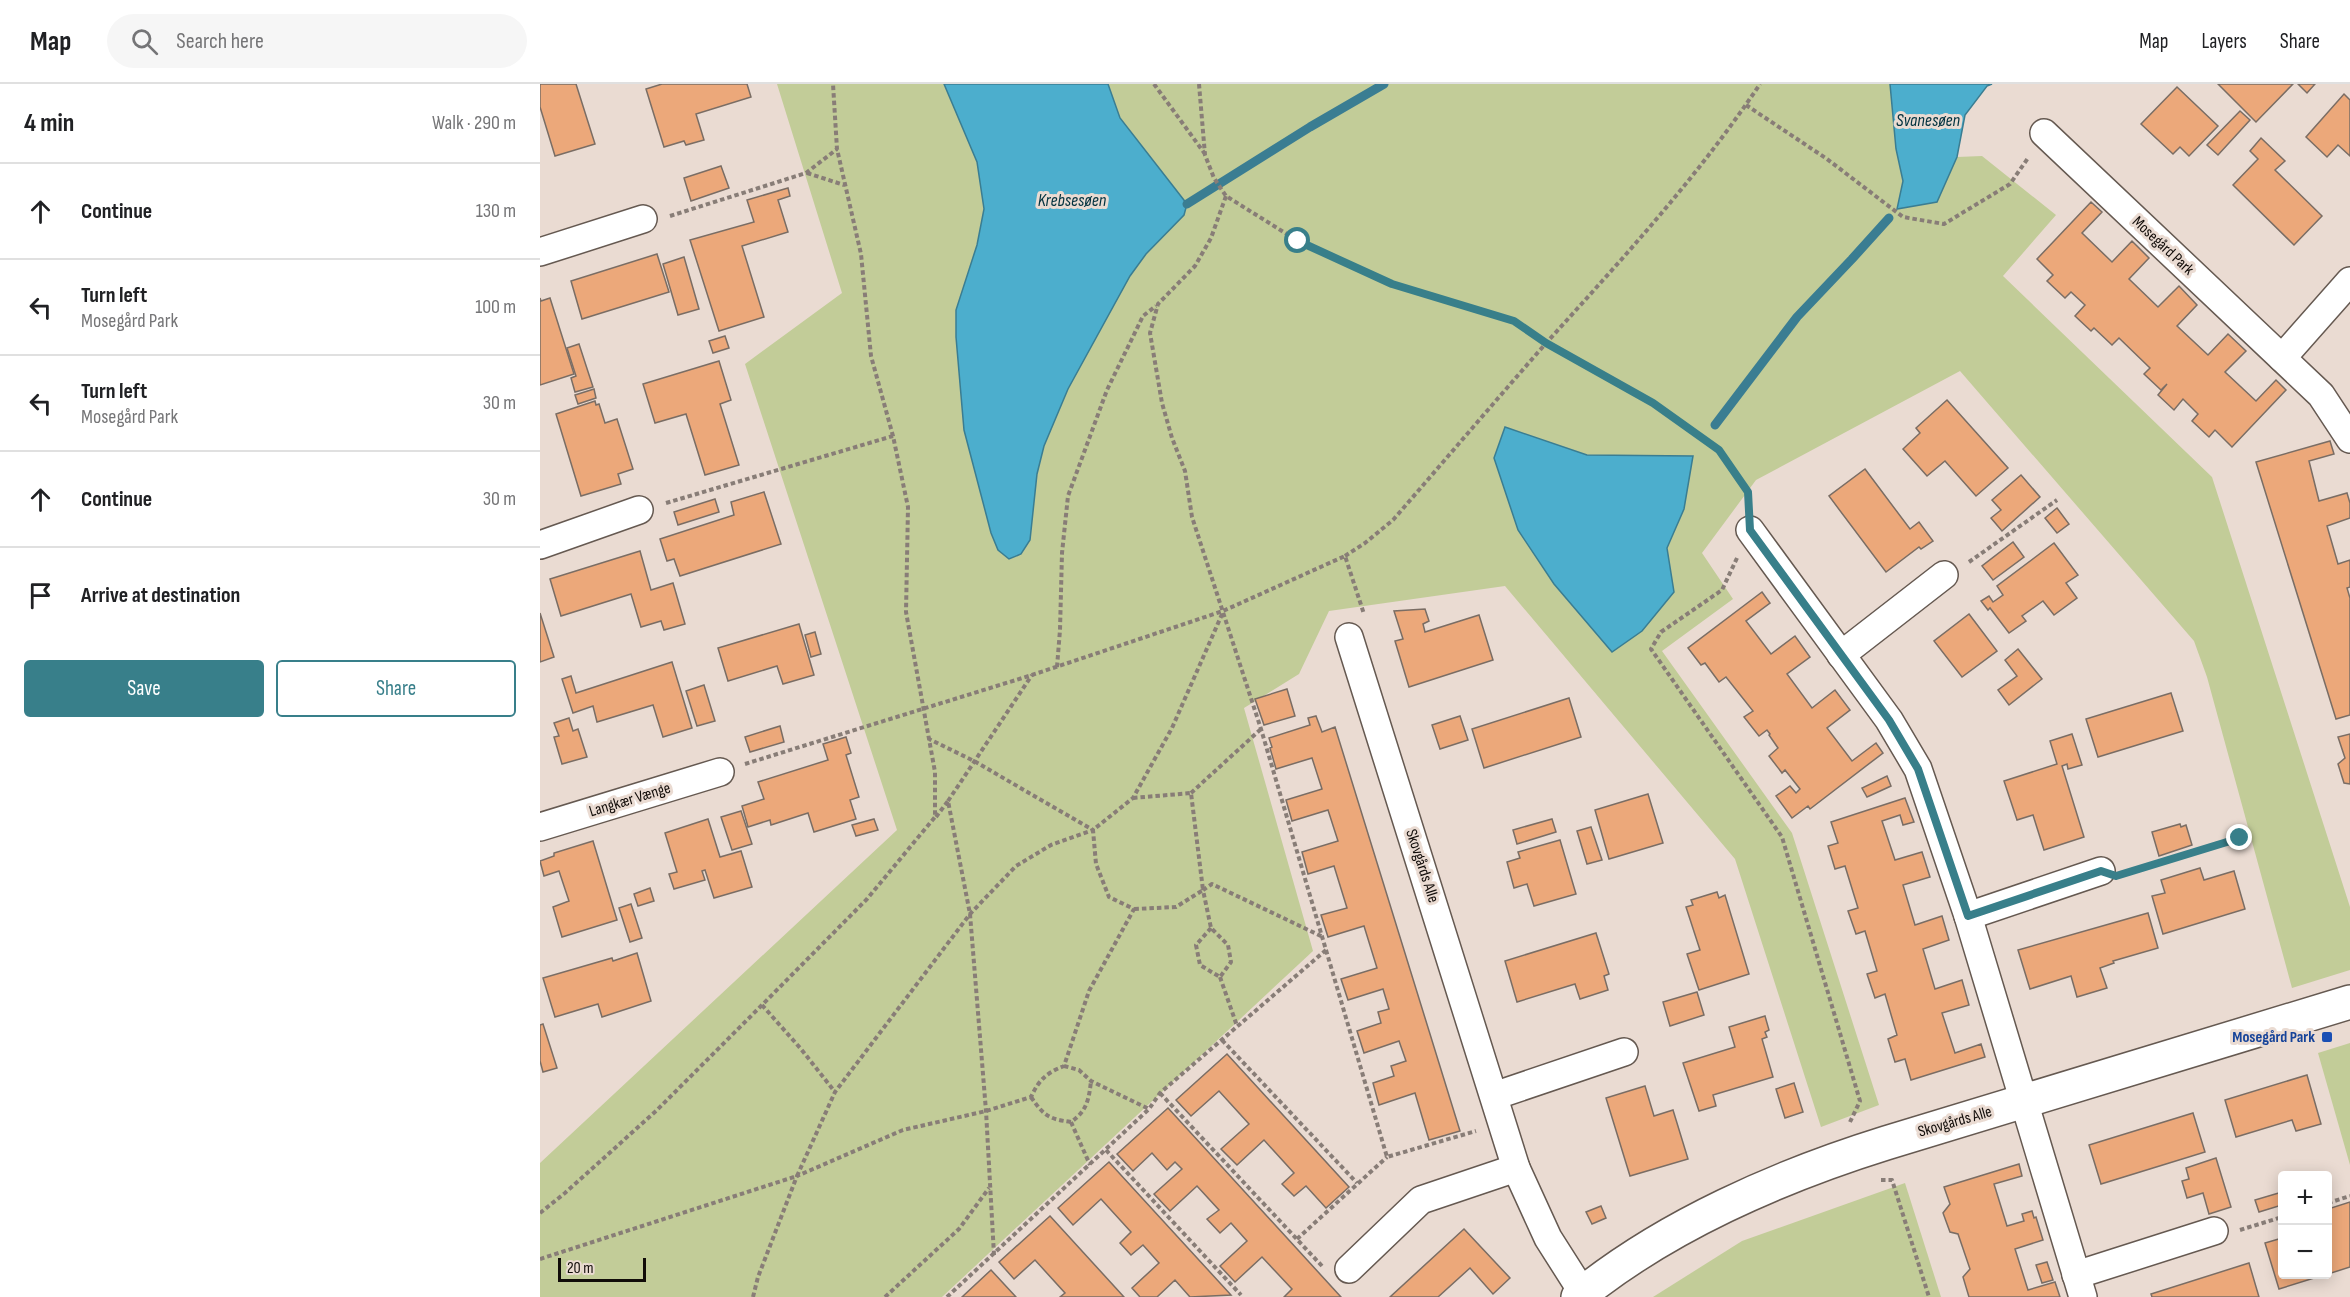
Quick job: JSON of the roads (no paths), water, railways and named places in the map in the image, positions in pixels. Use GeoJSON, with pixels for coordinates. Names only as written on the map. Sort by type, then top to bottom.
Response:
{"type":"FeatureCollection","features":[{"type":"Feature","properties":{"kind":"street","name":"Mosegård Park"},"geometry":{"type":"LineString","coordinates":[[2044,133],[2321,395],[2350,439]]}},
{"type":"Feature","properties":{"kind":"street"},"geometry":{"type":"LineString","coordinates":[[540,252],[643,219]]}},
{"type":"Feature","properties":{"kind":"street"},"geometry":{"type":"LineString","coordinates":[[2282,358],[2350,281]]}},
{"type":"Feature","properties":{"kind":"street"},"geometry":{"type":"LineString","coordinates":[[540,545],[639,510]]}},
{"type":"Feature","properties":{"kind":"street"},"geometry":{"type":"LineString","coordinates":[[1750,530],[1889,720],[1918,769],[1968,916],[2080,1286],[2214,1231]]}},
{"type":"Feature","properties":{"kind":"street"},"geometry":{"type":"LineString","coordinates":[[1841,655],[1944,575]]}},
{"type":"Feature","properties":{"kind":"street","name":"Skovgårds Alle"},"geometry":{"type":"LineString","coordinates":[[1349,637],[1516,1168],[1548,1238],[1580,1295],[1642,1253],[1710,1214],[1749,1194],[1858,1152],[2350,1002]]}},
{"type":"Feature","properties":{"kind":"street","name":"Langkær Vænge"},"geometry":{"type":"LineString","coordinates":[[540,827],[720,772]]}},
{"type":"Feature","properties":{"kind":"street"},"geometry":{"type":"LineString","coordinates":[[1968,916],[2101,871]]}},
{"type":"Feature","properties":{"kind":"street"},"geometry":{"type":"LineString","coordinates":[[1494,1096],[1624,1052]]}},
{"type":"Feature","properties":{"kind":"street"},"geometry":{"type":"LineString","coordinates":[[1338,1270],[1421,1200],[1516,1168]]}},
{"type":"Feature","properties":{"kind":"water","name":"Krebsesøen"},"geometry":{"type":"Polygon","coordinates":[[[944,84],[1108,84],[1120,118],[1187,204],[1184,215],[1146,254],[1130,276],[1068,389],[1044,446],[1037,474],[1030,540],[1021,554],[1009,559],[998,550],[991,533],[964,430],[956,310],[977,245],[984,209],[977,162],[944,84]]]}},
{"type":"Feature","properties":{"kind":"water","name":"Svanesøen"},"geometry":{"type":"Polygon","coordinates":[[[1890,84],[1992,84],[1987,86],[1965,115],[1957,157],[1937,202],[1897,209],[1903,181],[1896,149],[1890,84]]]}},
{"type":"Feature","properties":{"kind":"water"},"geometry":{"type":"Polygon","coordinates":[[[1505,427],[1587,455],[1693,456],[1684,509],[1667,548],[1674,592],[1642,631],[1612,652],[1554,584],[1518,530],[1494,458],[1505,427]]]}},
{"type":"Feature","properties":{"kind":"waterway"},"geometry":{"type":"LineString","coordinates":[[1187,204],[1384,84]]}},
{"type":"Feature","properties":{"kind":"waterway"},"geometry":{"type":"LineString","coordinates":[[1715,425],[1797,317],[1889,218]]}},
{"type":"Feature","properties":{"kind":"place","name":"Mosegård Park"},"geometry":{"type":"Point","coordinates":[2327,1037]}}]}
